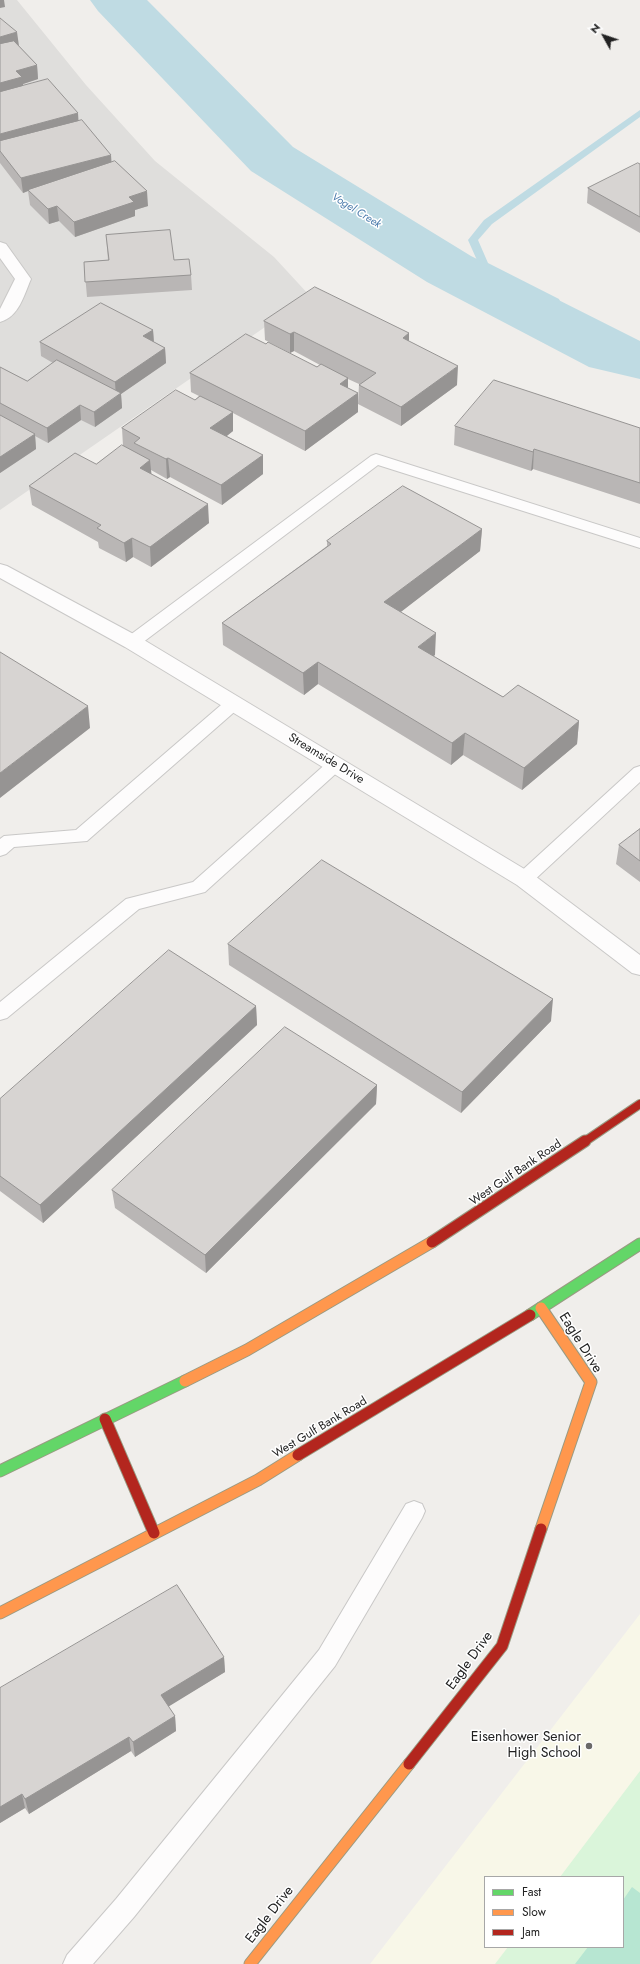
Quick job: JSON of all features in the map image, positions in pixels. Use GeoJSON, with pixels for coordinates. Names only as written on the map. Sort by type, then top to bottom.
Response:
{"type":"FeatureCollection","features":[{"type":"Feature","properties":{"kind":"main road","name":"West Gulf Bank Road"},"geometry":{"type":"LineString","coordinates":[[0,1471],[247,1350],[457,1227],[640,1104]]}},
{"type":"Feature","properties":{"kind":"main road","name":"West Gulf Bank Road"},"geometry":{"type":"LineString","coordinates":[[0,1613],[258,1480],[541,1308],[640,1244]]}},
{"type":"Feature","properties":{"kind":"main road","name":"Eagle Drive"},"geometry":{"type":"LineString","coordinates":[[250,1964],[502,1646],[591,1382],[541,1308]]}},
{"type":"Feature","properties":{"kind":"main road"},"geometry":{"type":"LineString","coordinates":[[105,1420],[154,1533]]}},
{"type":"Feature","properties":{"kind":"street"},"geometry":{"type":"LineString","coordinates":[[0,247],[23,279],[10,310],[0,317]]}},
{"type":"Feature","properties":{"kind":"street","name":"Streamside Drive"},"geometry":{"type":"LineString","coordinates":[[0,570],[132,642],[524,879],[640,967]]}},
{"type":"Feature","properties":{"kind":"lane"},"geometry":{"type":"LineString","coordinates":[[132,642],[376,459],[640,543]]}},
{"type":"Feature","properties":{"kind":"lane"},"geometry":{"type":"LineString","coordinates":[[0,849],[10,841],[81,836],[234,703]]}},
{"type":"Feature","properties":{"kind":"lane"},"geometry":{"type":"LineString","coordinates":[[0,1013],[133,904],[199,887],[335,765]]}},
{"type":"Feature","properties":{"kind":"lane"},"geometry":{"type":"LineString","coordinates":[[524,879],[640,772]]}},
{"type":"Feature","properties":{"kind":"lane"},"geometry":{"type":"LineString","coordinates":[[76,1964],[125,1908],[327,1658],[414,1511]]}},
{"type":"Feature","properties":{"kind":"shaded area"},"geometry":{"type":"Polygon","coordinates":[[[0,0],[17,0],[86,85],[155,161],[274,257],[310,296],[0,510],[0,0]]]}},
{"type":"Feature","properties":{"kind":"shaded area","name":"Eisenhower Senior High School"},"geometry":{"type":"Polygon","coordinates":[[[640,1614],[640,1964],[370,1964],[640,1614]]]}},
{"type":"Feature","properties":{"kind":"green space"},"geometry":{"type":"Polygon","coordinates":[[[640,1771],[640,1964],[495,1964],[507,1948],[624,1948],[624,1876],[561,1876],[640,1771]]]}},
{"type":"Feature","properties":{"kind":"green space"},"geometry":{"type":"Polygon","coordinates":[[[632,1887],[640,1893],[640,1964],[575,1964],[587,1948],[624,1948],[624,1899],[632,1887]]]}},
{"type":"Feature","properties":{"kind":"building"},"geometry":{"type":"Polygon","coordinates":[[[0,18],[17,32],[0,37],[0,18]]]}},
{"type":"Feature","properties":{"kind":"building"},"geometry":{"type":"Polygon","coordinates":[[[14,41],[37,65],[16,71],[22,77],[0,83],[0,44],[14,41]]]}},
{"type":"Feature","properties":{"kind":"building"},"geometry":{"type":"Polygon","coordinates":[[[48,79],[78,113],[0,134],[0,92],[48,79]]]}},
{"type":"Feature","properties":{"kind":"building"},"geometry":{"type":"Polygon","coordinates":[[[82,120],[111,155],[21,178],[0,151],[0,141],[82,120]]]}},
{"type":"Feature","properties":{"kind":"building"},"geometry":{"type":"Polygon","coordinates":[[[115,161],[147,191],[129,197],[134,202],[74,222],[57,206],[48,209],[28,190],[115,161]]]}},
{"type":"Feature","properties":{"kind":"building"},"geometry":{"type":"Polygon","coordinates":[[[638,163],[640,164],[640,217],[588,188],[638,163]]]}},
{"type":"Feature","properties":{"kind":"building"},"geometry":{"type":"Polygon","coordinates":[[[170,230],[174,260],[189,259],[191,275],[85,282],[84,262],[109,260],[106,235],[170,230]]]}},
{"type":"Feature","properties":{"kind":"building"},"geometry":{"type":"Polygon","coordinates":[[[315,287],[409,333],[403,338],[458,366],[401,407],[359,385],[376,373],[294,332],[290,334],[264,321],[315,287]]]}},
{"type":"Feature","properties":{"kind":"building"},"geometry":{"type":"Polygon","coordinates":[[[101,303],[153,330],[143,336],[165,348],[115,382],[40,342],[101,303]]]}},
{"type":"Feature","properties":{"kind":"building"},"geometry":{"type":"Polygon","coordinates":[[[246,334],[266,344],[268,342],[317,367],[321,364],[348,378],[340,384],[358,393],[305,431],[190,373],[246,334]]]}},
{"type":"Feature","properties":{"kind":"building"},"geometry":{"type":"Polygon","coordinates":[[[57,360],[121,393],[94,412],[80,405],[47,428],[0,403],[0,367],[27,381],[57,360]]]}},
{"type":"Feature","properties":{"kind":"building"},"geometry":{"type":"Polygon","coordinates":[[[494,380],[640,428],[640,483],[534,449],[533,452],[455,426],[494,380]]]}},
{"type":"Feature","properties":{"kind":"building"},"geometry":{"type":"Polygon","coordinates":[[[176,390],[195,400],[200,396],[233,412],[210,428],[263,455],[221,485],[168,458],[166,459],[134,443],[140,438],[122,428],[176,390]]]}},
{"type":"Feature","properties":{"kind":"building"},"geometry":{"type":"Polygon","coordinates":[[[0,415],[35,434],[0,457],[0,415]]]}},
{"type":"Feature","properties":{"kind":"building"},"geometry":{"type":"Polygon","coordinates":[[[122,445],[150,460],[140,468],[208,504],[150,547],[132,538],[124,543],[97,528],[101,525],[29,486],[75,453],[96,464],[122,445]]]}},
{"type":"Feature","properties":{"kind":"building"},"geometry":{"type":"Polygon","coordinates":[[[403,486],[482,529],[384,602],[436,633],[418,647],[503,697],[518,685],[579,721],[524,768],[465,733],[452,743],[318,662],[303,673],[222,623],[331,544],[327,541],[403,486]]]}},
{"type":"Feature","properties":{"kind":"building"},"geometry":{"type":"Polygon","coordinates":[[[0,652],[88,706],[0,773],[0,652]]]}},
{"type":"Feature","properties":{"kind":"building"},"geometry":{"type":"Polygon","coordinates":[[[640,829],[640,861],[619,845],[640,829]]]}},
{"type":"Feature","properties":{"kind":"building"},"geometry":{"type":"Polygon","coordinates":[[[322,860],[553,999],[462,1092],[228,944],[322,860]]]}},
{"type":"Feature","properties":{"kind":"building"},"geometry":{"type":"Polygon","coordinates":[[[169,950],[256,1006],[40,1205],[0,1176],[0,1099],[169,950]]]}},
{"type":"Feature","properties":{"kind":"building"},"geometry":{"type":"Polygon","coordinates":[[[285,1027],[377,1085],[205,1255],[112,1190],[285,1027]]]}},
{"type":"Feature","properties":{"kind":"building"},"geometry":{"type":"Polygon","coordinates":[[[177,1585],[224,1657],[161,1695],[175,1716],[133,1742],[129,1737],[25,1799],[22,1794],[0,1807],[0,1688],[177,1585]]]}},
{"type":"Feature","properties":{"kind":"waterway","name":"Vogel Creek"},"geometry":{"type":"LineString","coordinates":[[117,0],[272,159],[449,269],[612,353],[640,360]]}},
{"type":"Feature","properties":{"kind":"waterway"},"geometry":{"type":"LineString","coordinates":[[567,330],[555,301],[484,265],[473,240],[488,222],[640,113]]}},
{"type":"Feature","properties":{"kind":"traffic: fast"},"geometry":{"type":"LineString","coordinates":[[530,1315],[640,1244]]}},
{"type":"Feature","properties":{"kind":"traffic: fast"},"geometry":{"type":"LineString","coordinates":[[0,1471],[185,1381]]}},
{"type":"Feature","properties":{"kind":"traffic: slow"},"geometry":{"type":"LineString","coordinates":[[185,1381],[247,1350],[432,1242]]}},
{"type":"Feature","properties":{"kind":"traffic: slow"},"geometry":{"type":"LineString","coordinates":[[541,1308],[591,1382],[541,1529]]}},
{"type":"Feature","properties":{"kind":"traffic: slow"},"geometry":{"type":"LineString","coordinates":[[0,1613],[258,1480],[298,1455]]}},
{"type":"Feature","properties":{"kind":"traffic: slow"},"geometry":{"type":"LineString","coordinates":[[250,1964],[409,1764]]}},
{"type":"Feature","properties":{"kind":"traffic: jam"},"geometry":{"type":"LineString","coordinates":[[432,1242],[457,1227],[640,1104]]}},
{"type":"Feature","properties":{"kind":"traffic: jam"},"geometry":{"type":"LineString","coordinates":[[298,1455],[530,1315]]}},
{"type":"Feature","properties":{"kind":"traffic: jam"},"geometry":{"type":"LineString","coordinates":[[105,1419],[154,1533]]}},
{"type":"Feature","properties":{"kind":"traffic: jam"},"geometry":{"type":"LineString","coordinates":[[409,1764],[502,1646],[541,1529]]}},
{"type":"Feature","properties":{"kind":"place","name":"Eisenhower Senior High School"},"geometry":{"type":"Point","coordinates":[589,1746]}}]}
